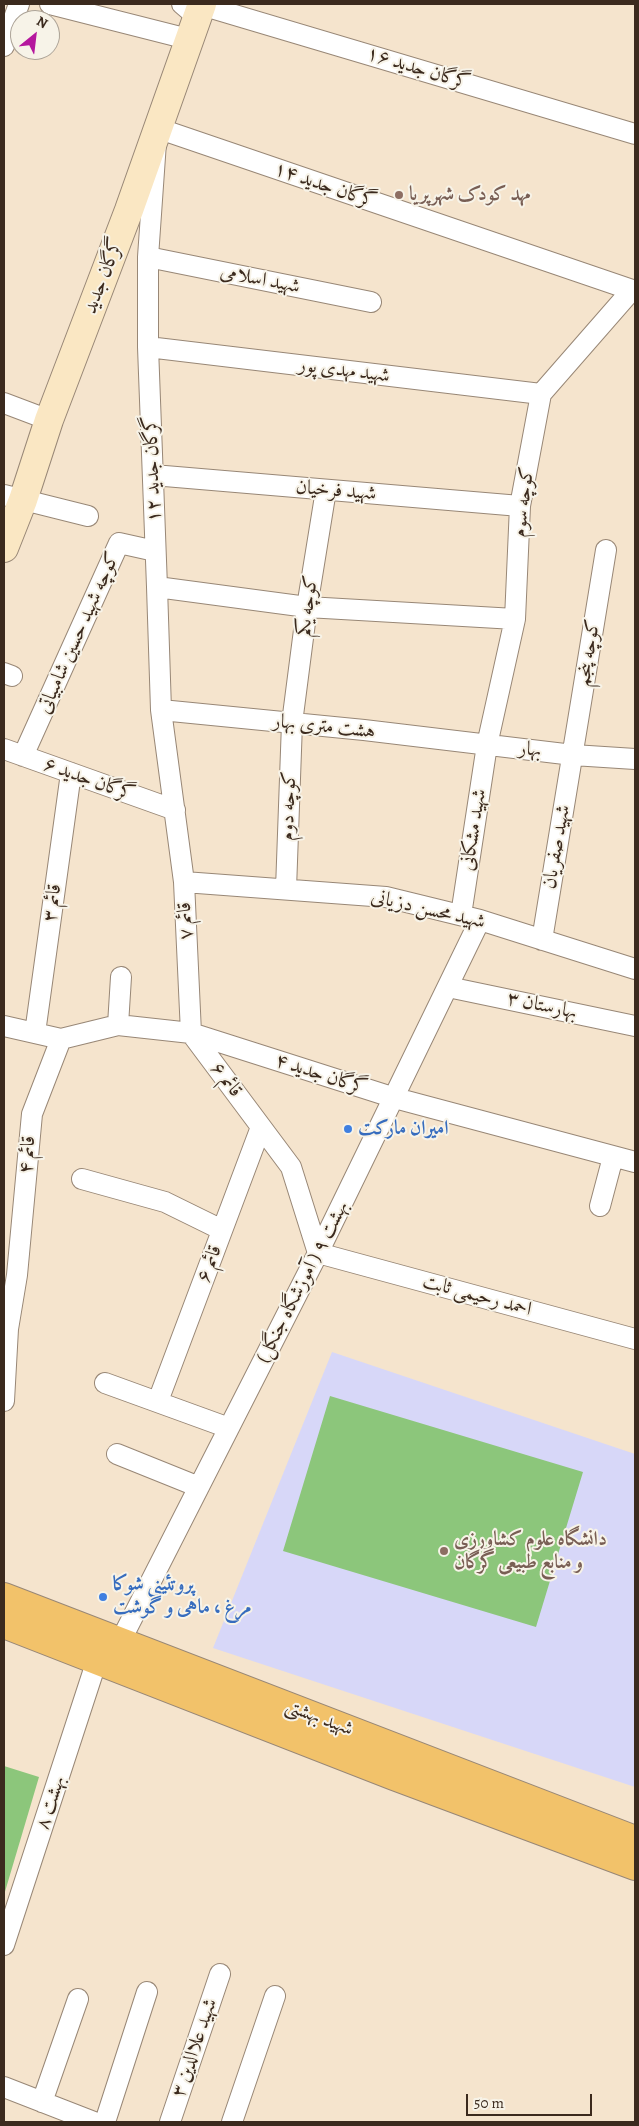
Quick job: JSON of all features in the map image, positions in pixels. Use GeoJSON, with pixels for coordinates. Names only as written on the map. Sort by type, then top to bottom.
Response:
{"type":"FeatureCollection","features":[{"type":"Feature","properties":{"kind":"main road","name":"گرگان جدید"},"geometry":{"type":"LineString","coordinates":[[4,547],[13,498],[49,420],[129,210],[194,13]]}},
{"type":"Feature","properties":{"kind":"main road","name":"شهید بهشتی"},"geometry":{"type":"LineString","coordinates":[[4,1597],[120,1642],[471,1791],[635,1866]]}},
{"type":"Feature","properties":{"kind":"main road","name":"شهید بهشتی"},"geometry":{"type":"LineString","coordinates":[[4,1624],[98,1660],[471,1791],[635,1840]]}},
{"type":"Feature","properties":{"kind":"street"},"geometry":{"type":"LineString","coordinates":[[4,46],[19,4]]}},
{"type":"Feature","properties":{"kind":"street","name":"گرگان جدید ۱۶"},"geometry":{"type":"LineString","coordinates":[[50,4],[194,13],[635,134]]}},
{"type":"Feature","properties":{"kind":"street","name":"گرگان جدید ۱۲"},"geometry":{"type":"LineString","coordinates":[[157,128],[148,257],[148,347],[161,710],[175,810]]}},
{"type":"Feature","properties":{"kind":"street","name":"گرگان جدید ۱۴"},"geometry":{"type":"LineString","coordinates":[[157,128],[633,291]]}},
{"type":"Feature","properties":{"kind":"street","name":"شهید اسلامی"},"geometry":{"type":"LineString","coordinates":[[148,257],[372,302]]}},
{"type":"Feature","properties":{"kind":"street"},"geometry":{"type":"LineString","coordinates":[[540,394],[633,291]]}},
{"type":"Feature","properties":{"kind":"street","name":"شهید مهدی پور"},"geometry":{"type":"LineString","coordinates":[[148,347],[540,394]]}},
{"type":"Feature","properties":{"kind":"street","name":"کوچه سوم"},"geometry":{"type":"LineString","coordinates":[[487,745],[515,619],[520,506],[540,394]]}},
{"type":"Feature","properties":{"kind":"street"},"geometry":{"type":"LineString","coordinates":[[4,403],[49,420]]}},
{"type":"Feature","properties":{"kind":"street","name":"شهید فرخیان"},"geometry":{"type":"LineString","coordinates":[[153,475],[520,506]]}},
{"type":"Feature","properties":{"kind":"street","name":"کوچه یکم"},"geometry":{"type":"LineString","coordinates":[[292,723],[307,607],[326,490]]}},
{"type":"Feature","properties":{"kind":"street"},"geometry":{"type":"LineString","coordinates":[[13,498],[88,516]]}},
{"type":"Feature","properties":{"kind":"street","name":"کوچه شهید حسین شامبیاتی"},"geometry":{"type":"LineString","coordinates":[[23,756],[119,543],[156,551]]}},
{"type":"Feature","properties":{"kind":"street","name":"کوچه پنجم"},"geometry":{"type":"LineString","coordinates":[[573,755],[606,550]]}},
{"type":"Feature","properties":{"kind":"street"},"geometry":{"type":"LineString","coordinates":[[157,587],[307,607],[515,619]]}},
{"type":"Feature","properties":{"kind":"street","name":"هشت متری بهار"},"geometry":{"type":"LineString","coordinates":[[161,710],[487,745]]}},
{"type":"Feature","properties":{"kind":"street","name":"کوچه دوم"},"geometry":{"type":"LineString","coordinates":[[286,889],[292,723]]}},
{"type":"Feature","properties":{"kind":"street","name":"بهار"},"geometry":{"type":"LineString","coordinates":[[487,745],[573,755],[635,759]]}},
{"type":"Feature","properties":{"kind":"street","name":"شهید مشکانی"},"geometry":{"type":"LineString","coordinates":[[461,915],[487,745]]}},
{"type":"Feature","properties":{"kind":"street","name":"گرگان جدید ۶"},"geometry":{"type":"LineString","coordinates":[[4,749],[175,810]]}},
{"type":"Feature","properties":{"kind":"street","name":"شهید صفریان"},"geometry":{"type":"LineString","coordinates":[[542,940],[573,755]]}},
{"type":"Feature","properties":{"kind":"street","name":"۳ قائم"},"geometry":{"type":"LineString","coordinates":[[35,1033],[71,773]]}},
{"type":"Feature","properties":{"kind":"street","name":"۷ قائم"},"geometry":{"type":"LineString","coordinates":[[175,810],[184,882],[191,1033]]}},
{"type":"Feature","properties":{"kind":"street","name":"شهید محسن دزیانی"},"geometry":{"type":"LineString","coordinates":[[184,882],[386,897],[480,920],[635,968]]}},
{"type":"Feature","properties":{"kind":"street","name":"بهشت ۹ ( آموزشگاه جنگل)"},"geometry":{"type":"LineString","coordinates":[[120,1642],[318,1253],[480,920]]}},
{"type":"Feature","properties":{"kind":"street"},"geometry":{"type":"LineString","coordinates":[[118,1025],[121,977]]}},
{"type":"Feature","properties":{"kind":"street","name":"بهارستان ۳"},"geometry":{"type":"LineString","coordinates":[[448,987],[635,1026]]}},
{"type":"Feature","properties":{"kind":"street","name":"گرگان جدید ۴"},"geometry":{"type":"LineString","coordinates":[[4,1026],[60,1039],[118,1025],[191,1033],[395,1098],[635,1162]]}},
{"type":"Feature","properties":{"kind":"street","name":"۶ قائم"},"geometry":{"type":"LineString","coordinates":[[191,1033],[261,1126]]}},
{"type":"Feature","properties":{"kind":"street","name":"قائم ۴"},"geometry":{"type":"LineString","coordinates":[[4,1401],[8,1329],[17,1275],[32,1114],[60,1039]]}},
{"type":"Feature","properties":{"kind":"street"},"geometry":{"type":"LineString","coordinates":[[261,1126],[291,1167],[318,1253]]}},
{"type":"Feature","properties":{"kind":"street","name":"قائم ۶"},"geometry":{"type":"LineString","coordinates":[[158,1401],[261,1126]]}},
{"type":"Feature","properties":{"kind":"street"},"geometry":{"type":"LineString","coordinates":[[600,1206],[613,1157]]}},
{"type":"Feature","properties":{"kind":"street"},"geometry":{"type":"LineString","coordinates":[[82,1180],[165,1202],[222,1230]]}},
{"type":"Feature","properties":{"kind":"street","name":"احمد رحیمی ثابت"},"geometry":{"type":"LineString","coordinates":[[318,1253],[635,1339]]}},
{"type":"Feature","properties":{"kind":"street"},"geometry":{"type":"LineString","coordinates":[[105,1383],[229,1428]]}},
{"type":"Feature","properties":{"kind":"street"},"geometry":{"type":"LineString","coordinates":[[117,1454],[199,1487]]}},
{"type":"Feature","properties":{"kind":"street","name":"۸ بهشت"},"geometry":{"type":"LineString","coordinates":[[4,1945],[98,1660]]}},
{"type":"Feature","properties":{"kind":"street","name":"۳ شهید علاالدین"},"geometry":{"type":"LineString","coordinates":[[170,2122],[220,1974]]}},
{"type":"Feature","properties":{"kind":"street"},"geometry":{"type":"LineString","coordinates":[[104,2122],[147,1992]]}},
{"type":"Feature","properties":{"kind":"street"},"geometry":{"type":"LineString","coordinates":[[232,2122],[276,1996]]}},
{"type":"Feature","properties":{"kind":"street"},"geometry":{"type":"LineString","coordinates":[[42,2102],[78,1999]]}},
{"type":"Feature","properties":{"kind":"street"},"geometry":{"type":"LineString","coordinates":[[4,2087],[94,2122]]}},
{"type":"Feature","properties":{"kind":"shaded area","name":"دانشگاه علوم کشاورزی و منابع طبیعی گرگان"},"geometry":{"type":"Polygon","coordinates":[[[332,1352],[635,1454],[635,1787],[213,1648],[332,1352]]]}},
{"type":"Feature","properties":{"kind":"green space"},"geometry":{"type":"Polygon","coordinates":[[[330,1396],[583,1472],[536,1627],[283,1551],[330,1396]]]}},
{"type":"Feature","properties":{"kind":"green space"},"geometry":{"type":"Polygon","coordinates":[[[4,1766],[39,1777],[4,1895],[4,1766]]]}},
{"type":"Feature","properties":{"kind":"place","name":"مهد کودک شهرپریا"},"geometry":{"type":"Point","coordinates":[399,195]}},
{"type":"Feature","properties":{"kind":"place","name":"امیران مارکت"},"geometry":{"type":"Point","coordinates":[348,1129]}},
{"type":"Feature","properties":{"kind":"place","name":"دانشگاه علوم کشاورزی و منابع طبیعی گرگان"},"geometry":{"type":"Point","coordinates":[444,1551]}},
{"type":"Feature","properties":{"kind":"place","name":"پروتئینی شوکا مرغ‌ ، ماهی و گوشت"},"geometry":{"type":"Point","coordinates":[103,1597]}}]}
